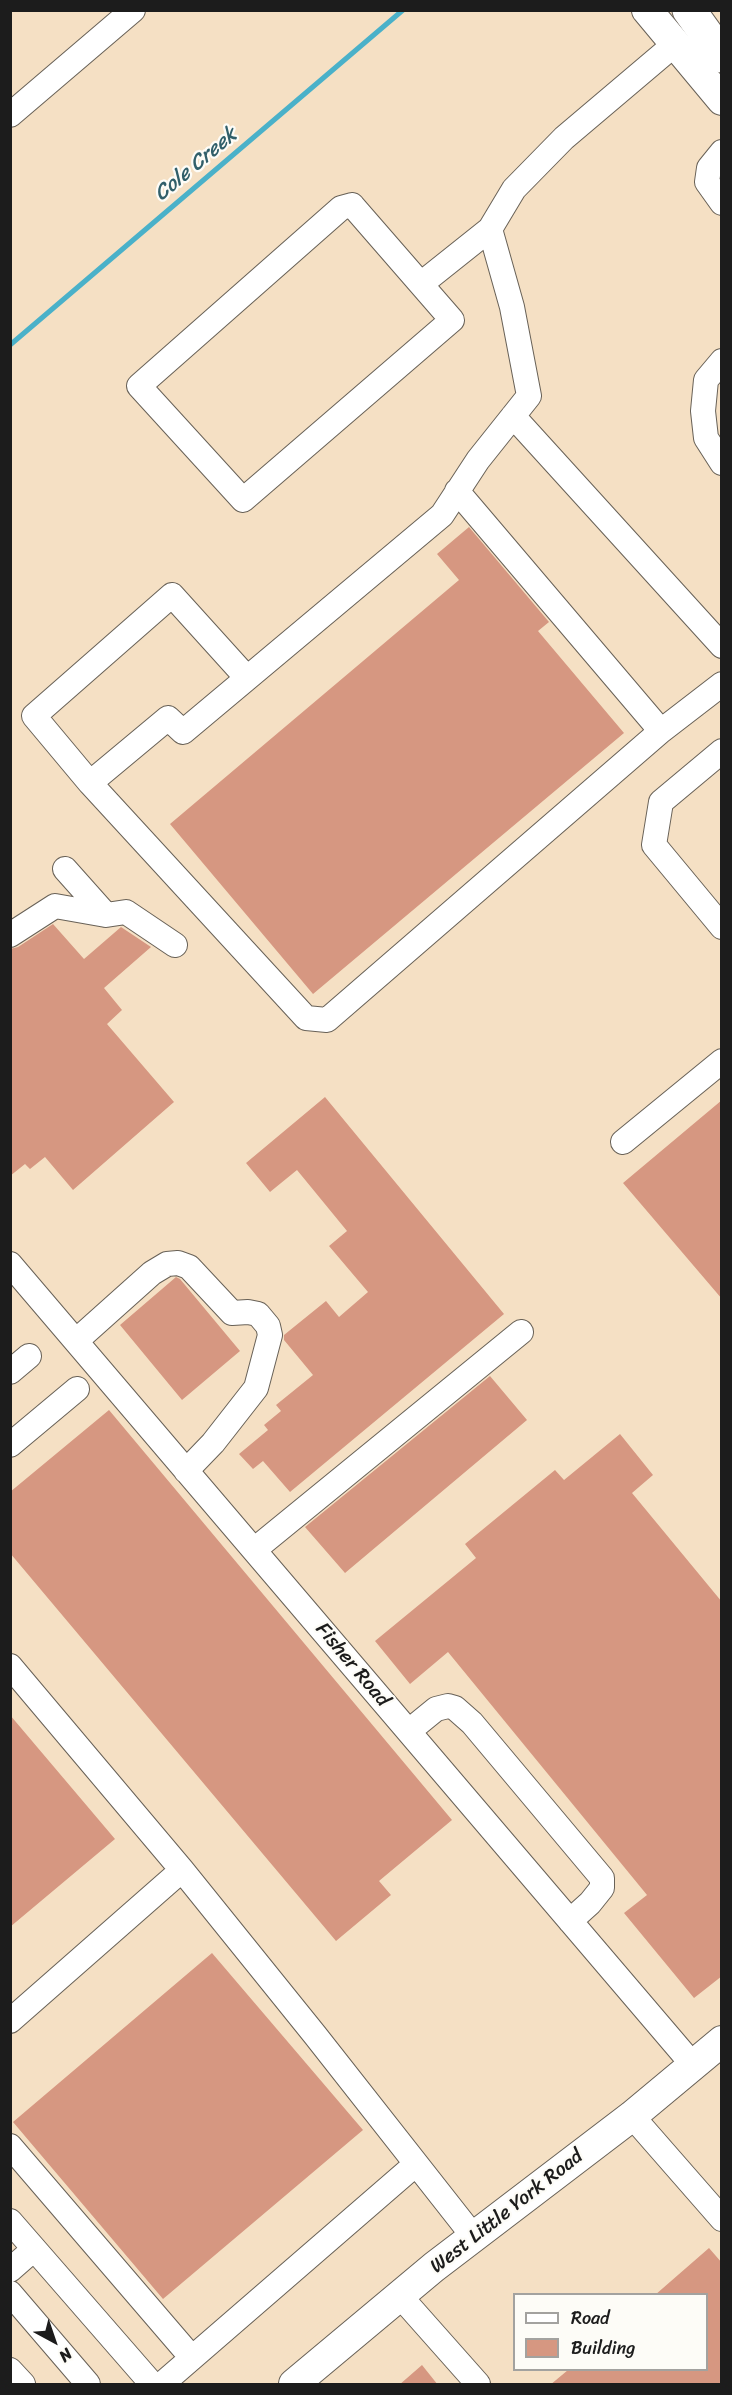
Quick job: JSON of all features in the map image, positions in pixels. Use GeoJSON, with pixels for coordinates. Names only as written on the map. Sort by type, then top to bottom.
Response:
{"type":"FeatureCollection","features":[{"type":"Feature","properties":{"kind":"highway"},"geometry":{"type":"LineString","coordinates":[[689,10],[722,56]]}},
{"type":"Feature","properties":{"kind":"main road"},"geometry":{"type":"LineString","coordinates":[[647,10],[722,100]]}},
{"type":"Feature","properties":{"kind":"main road","name":"West Little York Road"},"geometry":{"type":"LineString","coordinates":[[294,2385],[473,2236],[632,2116],[722,2042]]}},
{"type":"Feature","properties":{"kind":"street"},"geometry":{"type":"LineString","coordinates":[[10,115],[133,10]]}},
{"type":"Feature","properties":{"kind":"street"},"geometry":{"type":"LineString","coordinates":[[421,284],[489,229],[514,189],[564,138],[675,44]]}},
{"type":"Feature","properties":{"kind":"street"},"geometry":{"type":"LineString","coordinates":[[722,152],[709,168],[707,182],[722,203]]}},
{"type":"Feature","properties":{"kind":"street"},"geometry":{"type":"LineString","coordinates":[[351,205],[421,284],[452,320],[243,500],[139,386],[341,208],[351,205]]}},
{"type":"Feature","properties":{"kind":"street"},"geometry":{"type":"LineString","coordinates":[[90,783],[168,718],[183,732],[442,515],[478,460],[530,396],[512,307],[489,229]]}},
{"type":"Feature","properties":{"kind":"street"},"geometry":{"type":"LineString","coordinates":[[722,362],[706,380],[703,411],[706,438],[722,464]]}},
{"type":"Feature","properties":{"kind":"street"},"geometry":{"type":"LineString","coordinates":[[513,416],[722,646]]}},
{"type":"Feature","properties":{"kind":"street"},"geometry":{"type":"LineString","coordinates":[[457,491],[661,731]]}},
{"type":"Feature","properties":{"kind":"street"},"geometry":{"type":"LineString","coordinates":[[247,678],[172,595],[34,716],[90,783],[306,1018],[327,1020],[661,731],[722,684]]}},
{"type":"Feature","properties":{"kind":"street"},"geometry":{"type":"LineString","coordinates":[[722,751],[661,802],[654,845],[722,927]]}},
{"type":"Feature","properties":{"kind":"street"},"geometry":{"type":"LineString","coordinates":[[65,868],[106,915]]}},
{"type":"Feature","properties":{"kind":"street"},"geometry":{"type":"LineString","coordinates":[[10,935],[55,906],[106,915],[126,912],[175,945]]}},
{"type":"Feature","properties":{"kind":"street"},"geometry":{"type":"LineString","coordinates":[[623,1142],[722,1061]]}},
{"type":"Feature","properties":{"kind":"street"},"geometry":{"type":"LineString","coordinates":[[76,1341],[152,1273],[167,1263],[178,1263],[189,1267],[232,1313],[258,1314],[268,1326],[270,1335],[256,1388],[213,1443],[186,1471]]}},
{"type":"Feature","properties":{"kind":"street","name":"Fisher Road"},"geometry":{"type":"LineString","coordinates":[[10,1264],[693,2066]]}},
{"type":"Feature","properties":{"kind":"street"},"geometry":{"type":"LineString","coordinates":[[254,1550],[521,1332]]}},
{"type":"Feature","properties":{"kind":"street"},"geometry":{"type":"LineString","coordinates":[[10,1372],[29,1356]]}},
{"type":"Feature","properties":{"kind":"street"},"geometry":{"type":"LineString","coordinates":[[10,1445],[77,1389]]}},
{"type":"Feature","properties":{"kind":"street"},"geometry":{"type":"LineString","coordinates":[[10,1666],[182,1870],[473,2236]]}},
{"type":"Feature","properties":{"kind":"street"},"geometry":{"type":"LineString","coordinates":[[409,1731],[436,1709],[448,1706],[455,1708],[472,1723],[602,1878],[602,1888],[590,1904],[570,1921]]}},
{"type":"Feature","properties":{"kind":"street"},"geometry":{"type":"LineString","coordinates":[[10,2021],[182,1870]]}},
{"type":"Feature","properties":{"kind":"street"},"geometry":{"type":"LineString","coordinates":[[632,2116],[722,2219]]}},
{"type":"Feature","properties":{"kind":"street"},"geometry":{"type":"LineString","coordinates":[[10,2146],[192,2358]]}},
{"type":"Feature","properties":{"kind":"street"},"geometry":{"type":"LineString","coordinates":[[162,2385],[416,2163]]}},
{"type":"Feature","properties":{"kind":"street"},"geometry":{"type":"LineString","coordinates":[[10,2221],[152,2385]]}},
{"type":"Feature","properties":{"kind":"street"},"geometry":{"type":"LineString","coordinates":[[10,2270],[34,2249]]}},
{"type":"Feature","properties":{"kind":"street"},"geometry":{"type":"LineString","coordinates":[[10,2293],[88,2385]]}},
{"type":"Feature","properties":{"kind":"street"},"geometry":{"type":"LineString","coordinates":[[400,2296],[478,2385]]}},
{"type":"Feature","properties":{"kind":"street"},"geometry":{"type":"LineString","coordinates":[[10,2370],[23,2385]]}},
{"type":"Feature","properties":{"kind":"building"},"geometry":{"type":"Polygon","coordinates":[[[469,527],[549,622],[538,631],[624,733],[313,994],[170,824],[459,580],[437,554],[469,527]]]}},
{"type":"Feature","properties":{"kind":"building"},"geometry":{"type":"Polygon","coordinates":[[[53,924],[84,959],[121,927],[151,947],[104,988],[122,1010],[107,1024],[174,1102],[73,1190],[45,1157],[30,1169],[25,1164],[10,1176],[10,949],[18,947],[53,924]]]}},
{"type":"Feature","properties":{"kind":"building"},"geometry":{"type":"Polygon","coordinates":[[[325,1097],[504,1314],[290,1492],[263,1461],[253,1469],[239,1454],[268,1430],[264,1425],[281,1411],[276,1405],[313,1375],[284,1340],[284,1335],[326,1301],[339,1317],[368,1292],[329,1246],[347,1231],[297,1170],[270,1192],[246,1163],[325,1097]]]}},
{"type":"Feature","properties":{"kind":"building"},"geometry":{"type":"Polygon","coordinates":[[[722,1100],[722,1299],[623,1183],[722,1100]]]}},
{"type":"Feature","properties":{"kind":"building"},"geometry":{"type":"Polygon","coordinates":[[[176,1277],[240,1351],[182,1400],[120,1325],[176,1277]]]}},
{"type":"Feature","properties":{"kind":"building"},"geometry":{"type":"Polygon","coordinates":[[[490,1376],[527,1420],[345,1573],[305,1527],[490,1376]]]}},
{"type":"Feature","properties":{"kind":"building"},"geometry":{"type":"Polygon","coordinates":[[[109,1410],[452,1820],[379,1881],[391,1895],[336,1941],[10,1553],[10,1492],[109,1410]]]}},
{"type":"Feature","properties":{"kind":"building"},"geometry":{"type":"Polygon","coordinates":[[[620,1434],[653,1475],[632,1493],[722,1602],[722,1976],[694,1998],[624,1913],[647,1895],[448,1652],[410,1684],[375,1641],[476,1558],[465,1544],[555,1470],[564,1480],[620,1434]]]}},
{"type":"Feature","properties":{"kind":"building"},"geometry":{"type":"Polygon","coordinates":[[[10,1715],[115,1839],[10,1927],[10,1715]]]}},
{"type":"Feature","properties":{"kind":"building"},"geometry":{"type":"Polygon","coordinates":[[[212,1953],[363,2130],[163,2299],[13,2122],[212,1953]]]}},
{"type":"Feature","properties":{"kind":"building"},"geometry":{"type":"Polygon","coordinates":[[[709,2248],[722,2263],[722,2385],[550,2385],[567,2371],[708,2371],[708,2293],[657,2293],[709,2248]]]}},
{"type":"Feature","properties":{"kind":"building"},"geometry":{"type":"Polygon","coordinates":[[[422,2365],[438,2385],[399,2385],[422,2365]]]}},
{"type":"Feature","properties":{"kind":"waterway","name":"Cole Creek"},"geometry":{"type":"LineString","coordinates":[[10,345],[403,10]]}}]}
